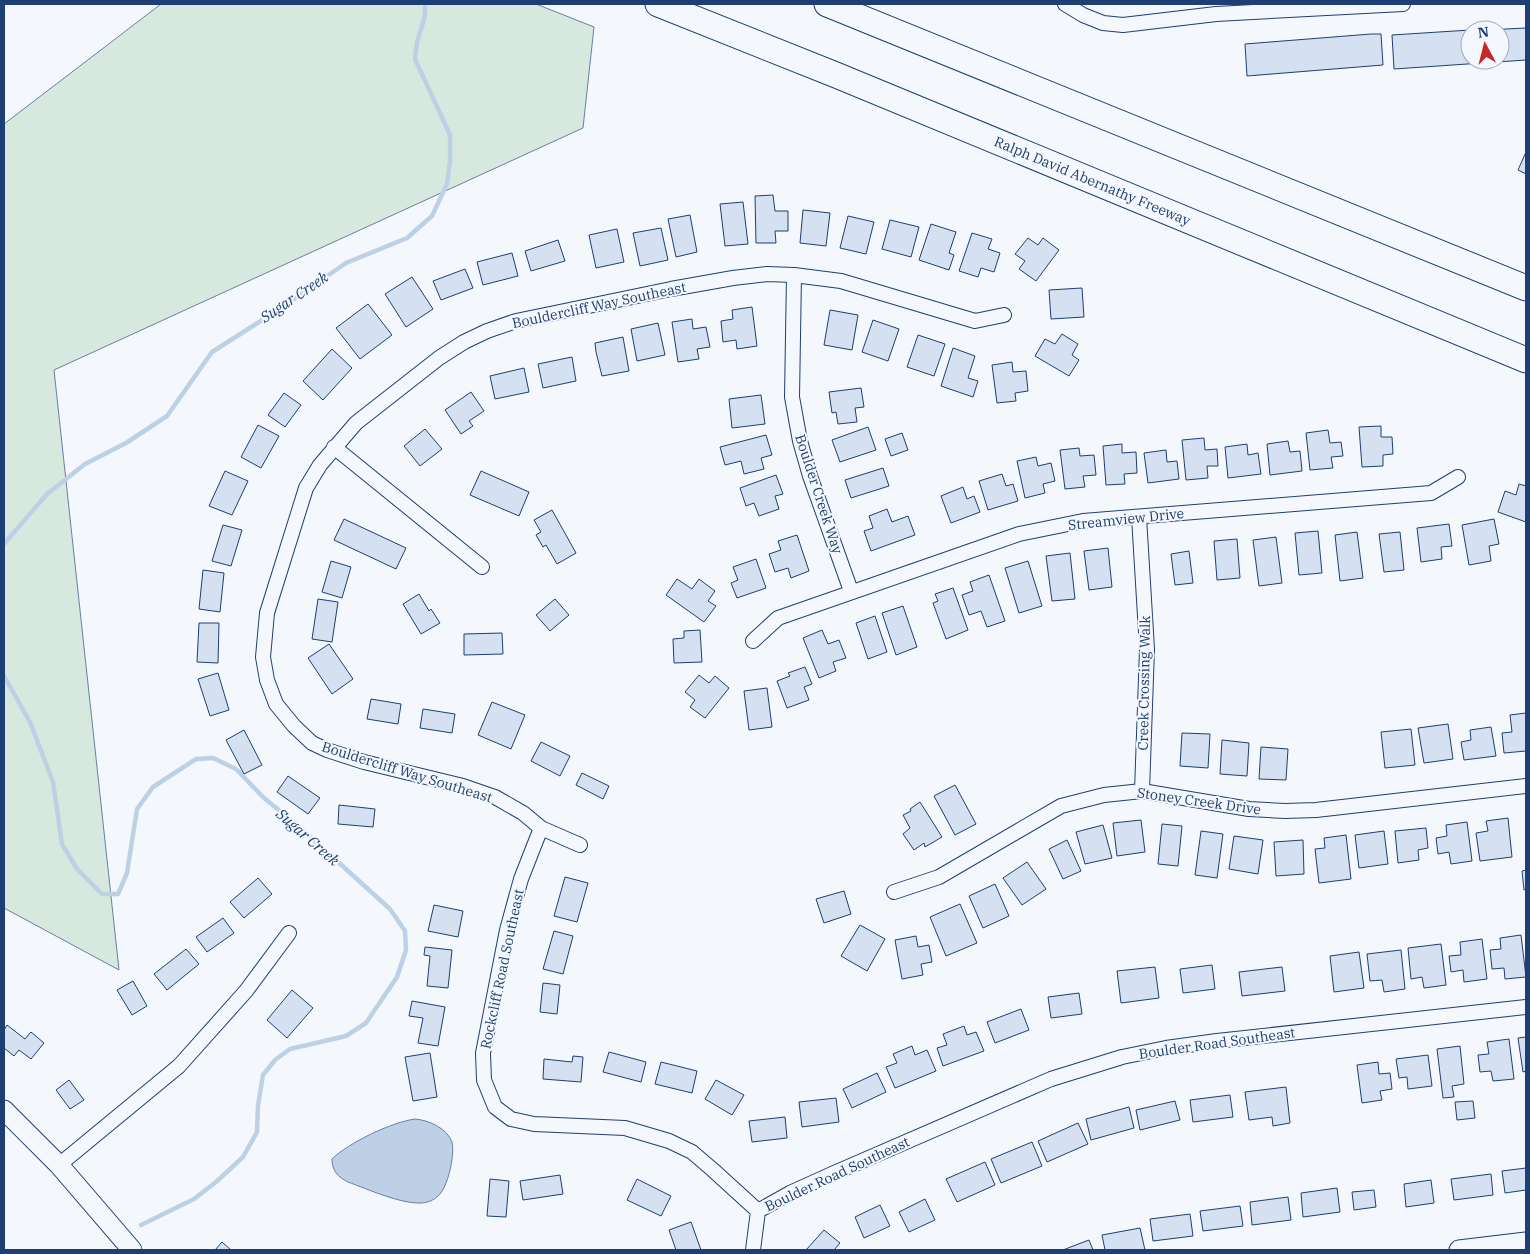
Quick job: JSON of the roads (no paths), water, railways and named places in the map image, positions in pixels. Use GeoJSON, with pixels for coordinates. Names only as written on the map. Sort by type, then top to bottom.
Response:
{"type":"FeatureCollection","features":[{"type":"Feature","properties":{"kind":"highway","name":"Ralph David Abernathy Freeway"},"geometry":{"type":"LineString","coordinates":[[658,4],[836,75],[1526,360]]}},
{"type":"Feature","properties":{"kind":"highway"},"geometry":{"type":"LineString","coordinates":[[827,4],[1526,288]]}},
{"type":"Feature","properties":{"kind":"street"},"geometry":{"type":"LineString","coordinates":[[1065,4],[1083,15],[1103,23],[1123,25],[1216,14],[1403,4]]}},
{"type":"Feature","properties":{"kind":"street","name":"Bouldercliff Way Southeast"},"geometry":{"type":"LineString","coordinates":[[580,845],[540,828],[523,813],[495,797],[463,786],[364,762],[312,744],[276,704],[267,680],[263,657],[267,614],[306,488],[334,447],[370,411],[464,342],[487,331],[516,321],[724,280],[767,274],[794,275],[841,281],[975,321],[1004,316]]}},
{"type":"Feature","properties":{"kind":"street","name":"Boulder Creek Way"},"geometry":{"type":"LineString","coordinates":[[794,275],[792,397],[800,441],[810,476],[851,591]]}},
{"type":"Feature","properties":{"kind":"street"},"geometry":{"type":"LineString","coordinates":[[334,447],[482,567]]}},
{"type":"Feature","properties":{"kind":"street","name":"Streamview Drive"},"geometry":{"type":"LineString","coordinates":[[753,641],[778,618],[1019,534],[1083,521],[1431,494],[1458,477]]}},
{"type":"Feature","properties":{"kind":"street","name":"Creek Crossing Walk"},"geometry":{"type":"LineString","coordinates":[[1139,517],[1148,649],[1142,790]]}},
{"type":"Feature","properties":{"kind":"street","name":"Stoney Creek Drive"},"geometry":{"type":"LineString","coordinates":[[894,892],[939,877],[1061,806],[1104,794],[1142,790],[1249,809],[1285,811],[1526,786]]}},
{"type":"Feature","properties":{"kind":"street","name":"Rockcliff Road Southeast"},"geometry":{"type":"LineString","coordinates":[[540,828],[521,879],[507,930],[483,1053],[484,1080],[495,1107],[510,1119],[557,1126],[625,1128],[669,1141],[699,1158],[758,1211]]}},
{"type":"Feature","properties":{"kind":"street"},"geometry":{"type":"LineString","coordinates":[[59,1165],[178,1066],[246,991],[289,933]]}},
{"type":"Feature","properties":{"kind":"street","name":"Boulder Road Southeast"},"geometry":{"type":"LineString","coordinates":[[758,1211],[824,1178],[1051,1079],[1122,1057],[1166,1048],[1217,1041],[1526,1007]]}},
{"type":"Feature","properties":{"kind":"street"},"geometry":{"type":"LineString","coordinates":[[4,1110],[59,1165],[132,1250]]}},
{"type":"Feature","properties":{"kind":"street"},"geometry":{"type":"LineString","coordinates":[[753,1250],[758,1211]]}},
{"type":"Feature","properties":{"kind":"street"},"geometry":{"type":"LineString","coordinates":[[1460,1250],[1526,1242]]}},
{"type":"Feature","properties":{"kind":"water"},"geometry":{"type":"Polygon","coordinates":[[[415,1119],[426,1121],[442,1129],[452,1142],[453,1147],[448,1179],[442,1192],[434,1199],[428,1202],[413,1203],[394,1199],[348,1182],[336,1173],[332,1159],[348,1146],[395,1124],[415,1119]]]}},
{"type":"Feature","properties":{"kind":"waterway","name":"Sugar Creek"},"geometry":{"type":"LineString","coordinates":[[4,544],[47,494],[85,464],[126,443],[167,416],[212,352],[278,310],[346,263],[407,238],[432,216],[447,184],[450,161],[450,135],[415,59],[417,42],[425,16],[425,4]]}},
{"type":"Feature","properties":{"kind":"waterway","name":"Sugar Creek"},"geometry":{"type":"LineString","coordinates":[[4,676],[30,722],[53,782],[62,844],[77,869],[102,894],[118,894],[127,873],[137,809],[153,787],[196,759],[213,758],[236,769],[264,798],[296,824],[390,909],[405,931],[406,950],[397,977],[366,1023],[346,1036],[290,1049],[275,1060],[263,1075],[258,1105],[257,1132],[243,1157],[194,1199],[141,1225]]}}]}
